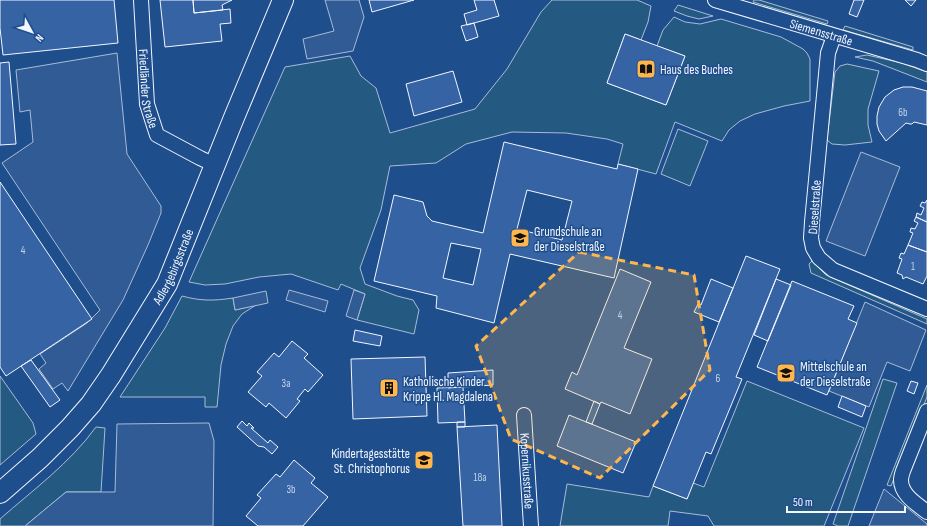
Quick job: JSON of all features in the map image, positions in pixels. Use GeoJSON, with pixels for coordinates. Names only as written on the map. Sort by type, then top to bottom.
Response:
{"type":"FeatureCollection","features":[{"type":"Feature","properties":{"kind":"street","name":"Friedländer Straße"},"geometry":{"type":"LineString","coordinates":[[141,0],[147,104],[157,135],[215,165]]}},
{"type":"Feature","properties":{"kind":"street","name":"Adlergebirgsstraße"},"geometry":{"type":"LineString","coordinates":[[0,493],[40,458],[70,428],[91,404],[137,335],[167,284],[284,0]]}},
{"type":"Feature","properties":{"kind":"street","name":"Siemensstraße"},"geometry":{"type":"LineString","coordinates":[[715,0],[927,64]]}},
{"type":"Feature","properties":{"kind":"street","name":"Dieselstraße"},"geometry":{"type":"LineString","coordinates":[[834,36],[828,53],[815,182],[811,238],[813,248],[819,258],[833,270],[927,309]]}},
{"type":"Feature","properties":{"kind":"street"},"geometry":{"type":"LineString","coordinates":[[927,411],[903,471],[901,480],[902,488],[906,495],[927,512]]}},
{"type":"Feature","properties":{"kind":"street","name":"Kopernikusstraße"},"geometry":{"type":"LineString","coordinates":[[524,415],[531,526]]}},
{"type":"Feature","properties":{"kind":"highlighted area"},"geometry":{"type":"Polygon","coordinates":[[[579,252],[694,275],[710,370],[600,478],[511,439],[476,346],[579,252]]]}},
{"type":"Feature","properties":{"kind":"shaded area"},"geometry":{"type":"Polygon","coordinates":[[[325,0],[359,0],[364,17],[353,51],[307,59],[303,39],[334,31],[325,0]]]}},
{"type":"Feature","properties":{"kind":"shaded area"},"geometry":{"type":"Polygon","coordinates":[[[552,0],[637,0],[651,6],[648,22],[641,40],[625,34],[607,83],[666,105],[685,56],[657,46],[663,30],[674,17],[685,22],[700,24],[721,19],[781,37],[803,49],[810,59],[810,101],[755,114],[740,121],[729,130],[722,141],[675,122],[656,174],[618,164],[623,144],[607,139],[566,133],[512,132],[466,144],[436,163],[390,166],[381,210],[360,268],[365,284],[397,296],[413,300],[419,310],[414,334],[357,320],[365,294],[341,284],[338,290],[291,274],[259,277],[225,284],[205,285],[189,282],[285,67],[350,56],[361,76],[376,88],[390,133],[475,109],[507,69],[541,12],[552,0]]]}},
{"type":"Feature","properties":{"kind":"shaded area"},"geometry":{"type":"Polygon","coordinates":[[[754,0],[759,0],[828,21],[827,24],[753,2],[754,0]]]}},
{"type":"Feature","properties":{"kind":"shaded area"},"geometry":{"type":"Polygon","coordinates":[[[678,5],[713,16],[699,19],[687,16],[674,11],[678,5]]]}},
{"type":"Feature","properties":{"kind":"shaded area"},"geometry":{"type":"Polygon","coordinates":[[[845,26],[913,47],[913,50],[843,30],[845,26]]]}},
{"type":"Feature","properties":{"kind":"shaded area"},"geometry":{"type":"Polygon","coordinates":[[[117,53],[127,154],[161,206],[161,213],[123,300],[68,391],[62,383],[53,389],[39,369],[46,363],[40,354],[87,323],[100,310],[2,163],[33,142],[30,110],[20,112],[16,70],[117,53]]]}},
{"type":"Feature","properties":{"kind":"shaded area"},"geometry":{"type":"Polygon","coordinates":[[[867,55],[902,63],[927,72],[927,82],[873,61],[855,57],[867,55]]]}},
{"type":"Feature","properties":{"kind":"shaded area"},"geometry":{"type":"Polygon","coordinates":[[[847,64],[879,71],[868,109],[868,125],[872,142],[845,145],[832,144],[827,140],[835,72],[840,66],[847,64]]]}},
{"type":"Feature","properties":{"kind":"shaded area"},"geometry":{"type":"Polygon","coordinates":[[[678,129],[708,141],[690,186],[661,174],[678,129]]]}},
{"type":"Feature","properties":{"kind":"shaded area"},"geometry":{"type":"Polygon","coordinates":[[[861,152],[900,167],[865,256],[826,241],[861,152]]]}},
{"type":"Feature","properties":{"kind":"shaded area"},"geometry":{"type":"Polygon","coordinates":[[[812,261],[826,275],[927,319],[927,324],[811,273],[809,264],[812,261]]]}},
{"type":"Feature","properties":{"kind":"shaded area"},"geometry":{"type":"Polygon","coordinates":[[[289,290],[328,301],[325,312],[286,300],[289,290]]]}},
{"type":"Feature","properties":{"kind":"shaded area"},"geometry":{"type":"Polygon","coordinates":[[[354,290],[365,294],[357,320],[346,316],[354,290]]]}},
{"type":"Feature","properties":{"kind":"shaded area"},"geometry":{"type":"Polygon","coordinates":[[[266,291],[268,303],[235,310],[233,298],[266,291]]]}},
{"type":"Feature","properties":{"kind":"shaded area"},"geometry":{"type":"Polygon","coordinates":[[[182,296],[207,300],[233,298],[235,310],[256,305],[242,314],[233,326],[226,344],[221,365],[217,407],[205,407],[205,397],[120,397],[165,328],[182,296]]]}},
{"type":"Feature","properties":{"kind":"shaded area"},"geometry":{"type":"Polygon","coordinates":[[[865,302],[926,330],[910,371],[887,362],[869,407],[829,391],[865,302]]]}},
{"type":"Feature","properties":{"kind":"shaded area"},"geometry":{"type":"Polygon","coordinates":[[[0,376],[33,423],[36,434],[0,465],[0,376]]]}},
{"type":"Feature","properties":{"kind":"shaded area"},"geometry":{"type":"Polygon","coordinates":[[[883,379],[897,383],[848,526],[838,526],[833,524],[883,379]]]}},
{"type":"Feature","properties":{"kind":"shaded area"},"geometry":{"type":"Polygon","coordinates":[[[747,381],[864,428],[824,526],[714,526],[708,516],[670,511],[668,526],[560,526],[567,484],[649,497],[653,486],[687,499],[693,483],[704,487],[747,381]]]}},
{"type":"Feature","properties":{"kind":"shaded area"},"geometry":{"type":"Polygon","coordinates":[[[927,385],[927,397],[891,486],[887,485],[927,385]]]}},
{"type":"Feature","properties":{"kind":"shaded area"},"geometry":{"type":"Polygon","coordinates":[[[209,423],[214,441],[213,526],[25,526],[66,492],[115,492],[117,424],[209,423]]]}},
{"type":"Feature","properties":{"kind":"shaded area"},"geometry":{"type":"Polygon","coordinates":[[[96,427],[105,428],[101,492],[66,492],[25,526],[0,526],[0,519],[63,464],[96,427]]]}},
{"type":"Feature","properties":{"kind":"shaded area"},"geometry":{"type":"Polygon","coordinates":[[[884,489],[927,524],[927,526],[869,526],[884,489]]]}},
{"type":"Feature","properties":{"kind":"building"},"geometry":{"type":"Polygon","coordinates":[[[0,0],[114,0],[118,43],[3,55],[0,28],[0,0]]]}},
{"type":"Feature","properties":{"kind":"building"},"geometry":{"type":"Polygon","coordinates":[[[160,0],[193,0],[194,13],[230,9],[231,23],[220,24],[222,41],[165,47],[160,0]]]}},
{"type":"Feature","properties":{"kind":"building"},"geometry":{"type":"Polygon","coordinates":[[[193,0],[232,0],[222,5],[223,10],[194,13],[193,0]]]}},
{"type":"Feature","properties":{"kind":"building"},"geometry":{"type":"Polygon","coordinates":[[[369,0],[414,0],[372,12],[369,0]]]}},
{"type":"Feature","properties":{"kind":"building"},"geometry":{"type":"Polygon","coordinates":[[[474,0],[494,0],[499,16],[467,25],[464,14],[477,10],[474,0]]]}},
{"type":"Feature","properties":{"kind":"building"},"geometry":{"type":"Polygon","coordinates":[[[854,0],[864,0],[857,17],[849,14],[854,0]]]}},
{"type":"Feature","properties":{"kind":"building"},"geometry":{"type":"Polygon","coordinates":[[[905,0],[916,0],[911,6],[905,0]]]}},
{"type":"Feature","properties":{"kind":"building"},"geometry":{"type":"Polygon","coordinates":[[[474,23],[478,37],[466,41],[461,26],[474,23]]]}},
{"type":"Feature","properties":{"kind":"building","name":"Haus des Buches"},"geometry":{"type":"Polygon","coordinates":[[[625,34],[685,56],[666,105],[607,83],[625,34]]]}},
{"type":"Feature","properties":{"kind":"building"},"geometry":{"type":"Polygon","coordinates":[[[9,62],[16,144],[0,145],[0,63],[9,62]]]}},
{"type":"Feature","properties":{"kind":"building"},"geometry":{"type":"Polygon","coordinates":[[[453,71],[462,102],[414,116],[406,84],[453,71]]]}},
{"type":"Feature","properties":{"kind":"building"},"geometry":{"type":"Polygon","coordinates":[[[903,87],[912,87],[927,91],[927,125],[914,122],[912,124],[906,123],[886,141],[879,131],[877,124],[879,107],[885,97],[894,90],[903,87]]]}},
{"type":"Feature","properties":{"kind":"building"},"geometry":{"type":"Polygon","coordinates":[[[504,142],[617,169],[618,164],[638,169],[614,278],[510,254],[494,323],[436,308],[437,296],[374,281],[394,195],[423,202],[427,216],[432,221],[483,233],[504,142]],[[527,190],[517,229],[562,240],[572,201],[527,190]],[[451,243],[443,278],[473,285],[481,249],[451,243]]]}},
{"type":"Feature","properties":{"kind":"building"},"geometry":{"type":"Polygon","coordinates":[[[0,182],[92,319],[6,376],[0,367],[0,182]]]}},
{"type":"Feature","properties":{"kind":"building"},"geometry":{"type":"Polygon","coordinates":[[[927,200],[927,222],[916,217],[917,213],[921,215],[924,208],[920,206],[922,202],[925,203],[927,200]]]}},
{"type":"Feature","properties":{"kind":"building"},"geometry":{"type":"Polygon","coordinates":[[[916,217],[927,222],[927,252],[908,245],[913,233],[910,232],[911,228],[915,229],[918,223],[914,221],[916,217]]]}},
{"type":"Feature","properties":{"kind":"building"},"geometry":{"type":"Polygon","coordinates":[[[908,245],[927,252],[927,276],[923,284],[906,277],[903,279],[902,275],[897,273],[902,259],[899,258],[901,253],[904,254],[908,245]]]}},
{"type":"Feature","properties":{"kind":"building"},"geometry":{"type":"Polygon","coordinates":[[[746,256],[780,269],[736,377],[742,379],[711,454],[706,452],[687,499],[653,486],[746,256]]]}},
{"type":"Feature","properties":{"kind":"building"},"geometry":{"type":"Polygon","coordinates":[[[620,269],[651,282],[624,348],[652,359],[630,414],[601,402],[600,404],[565,389],[572,372],[577,375],[620,269]]]}},
{"type":"Feature","properties":{"kind":"building"},"geometry":{"type":"Polygon","coordinates":[[[711,279],[733,288],[719,322],[694,312],[698,304],[701,305],[711,279]]]}},
{"type":"Feature","properties":{"kind":"building"},"geometry":{"type":"Polygon","coordinates":[[[776,279],[791,285],[768,341],[754,335],[776,279]]]}},
{"type":"Feature","properties":{"kind":"building"},"geometry":{"type":"Polygon","coordinates":[[[792,281],[854,306],[848,319],[857,323],[827,395],[757,367],[792,281]]]}},
{"type":"Feature","properties":{"kind":"building"},"geometry":{"type":"Polygon","coordinates":[[[355,330],[382,336],[380,346],[353,341],[355,330]]]}},
{"type":"Feature","properties":{"kind":"building"},"geometry":{"type":"Polygon","coordinates":[[[292,341],[308,354],[304,358],[323,375],[308,392],[305,389],[297,399],[300,401],[286,418],[269,403],[266,407],[248,392],[262,376],[257,372],[274,353],[279,357],[292,341]]]}},
{"type":"Feature","properties":{"kind":"building","name":"Katholische Kinder Krippe Hl. Magdalena"},"geometry":{"type":"Polygon","coordinates":[[[425,357],[427,416],[353,419],[351,359],[425,357]]]}},
{"type":"Feature","properties":{"kind":"building"},"geometry":{"type":"Polygon","coordinates":[[[31,360],[60,400],[50,407],[21,366],[31,360]]]}},
{"type":"Feature","properties":{"kind":"building"},"geometry":{"type":"Polygon","coordinates":[[[493,370],[493,385],[448,388],[448,373],[493,370]]]}},
{"type":"Feature","properties":{"kind":"building"},"geometry":{"type":"Polygon","coordinates":[[[911,381],[918,383],[914,394],[907,391],[911,381]]]}},
{"type":"Feature","properties":{"kind":"building"},"geometry":{"type":"Polygon","coordinates":[[[463,387],[465,422],[438,423],[437,388],[463,387]]]}},
{"type":"Feature","properties":{"kind":"building"},"geometry":{"type":"Polygon","coordinates":[[[842,396],[866,406],[862,417],[838,407],[842,396]]]}},
{"type":"Feature","properties":{"kind":"building"},"geometry":{"type":"Polygon","coordinates":[[[594,401],[600,404],[592,424],[586,422],[594,401]]]}},
{"type":"Feature","properties":{"kind":"building"},"geometry":{"type":"Polygon","coordinates":[[[569,415],[636,442],[623,473],[557,446],[569,415]]]}},
{"type":"Feature","properties":{"kind":"building"},"geometry":{"type":"Polygon","coordinates":[[[242,421],[247,426],[249,423],[254,428],[251,428],[268,443],[270,440],[278,447],[272,454],[264,447],[258,446],[237,427],[242,421]]]}},
{"type":"Feature","properties":{"kind":"building"},"geometry":{"type":"Polygon","coordinates":[[[457,422],[465,422],[465,427],[457,427],[457,422]]]}},
{"type":"Feature","properties":{"kind":"building"},"geometry":{"type":"Polygon","coordinates":[[[497,425],[502,526],[463,526],[457,427],[497,425]]]}},
{"type":"Feature","properties":{"kind":"building"},"geometry":{"type":"Polygon","coordinates":[[[294,460],[315,478],[311,483],[328,497],[303,526],[258,526],[246,516],[261,498],[257,495],[276,474],[280,477],[294,460]]]}},
{"type":"Feature","properties":{"kind":"place","name":"Haus des Buches"},"geometry":{"type":"Point","coordinates":[646,69]}},
{"type":"Feature","properties":{"kind":"place","name":"Grundschule an der Dieselstraße"},"geometry":{"type":"Point","coordinates":[520,238]}},
{"type":"Feature","properties":{"kind":"place","name":"Mittelschule an der Dieselstraße"},"geometry":{"type":"Point","coordinates":[786,373]}},
{"type":"Feature","properties":{"kind":"place","name":"Katholische Kinder Krippe Hl. Magdalena"},"geometry":{"type":"Point","coordinates":[389,388]}},
{"type":"Feature","properties":{"kind":"place","name":"Kindertagesstätte St. Christophorus"},"geometry":{"type":"Point","coordinates":[424,460]}}]}
